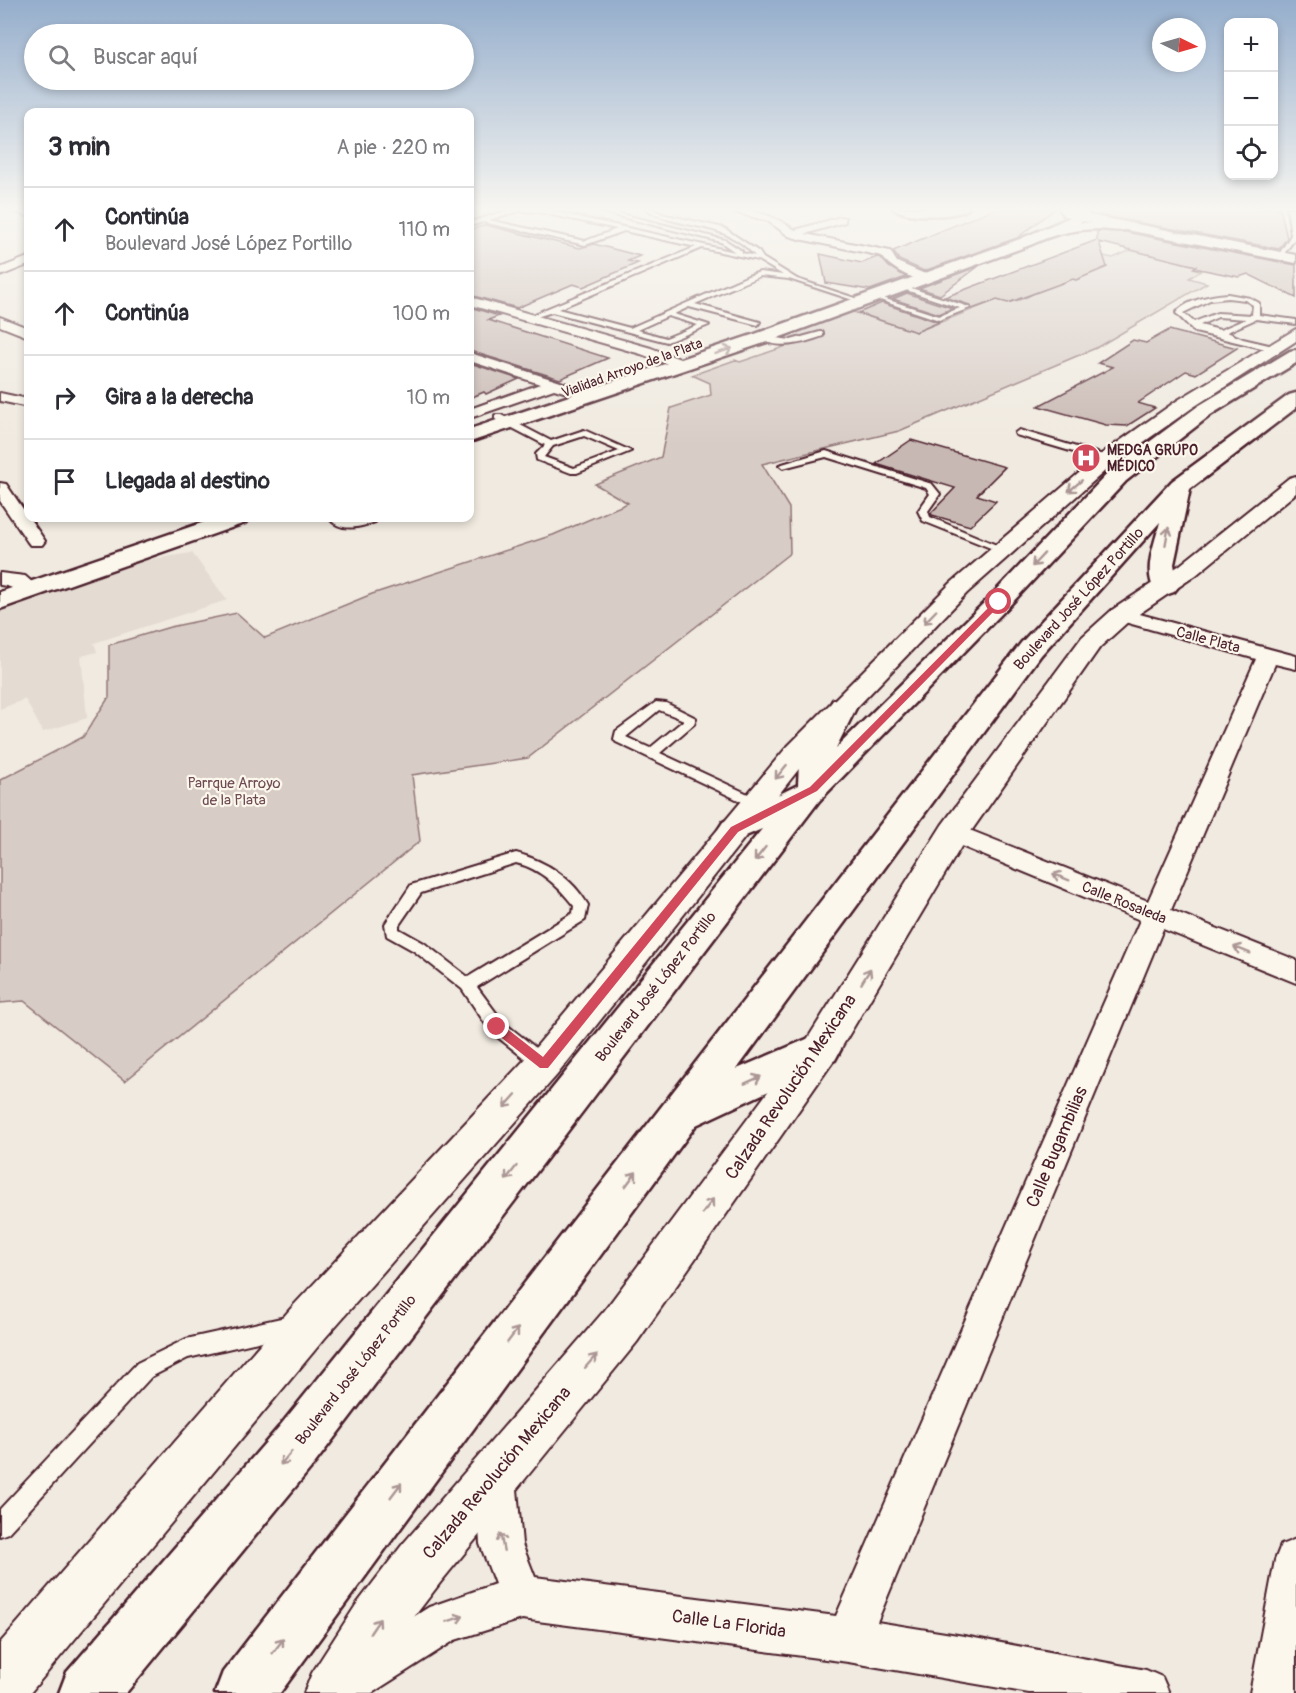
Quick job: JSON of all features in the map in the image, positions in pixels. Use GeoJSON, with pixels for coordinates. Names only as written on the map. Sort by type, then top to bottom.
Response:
{"type":"FeatureCollection","features":[{"type":"Feature","properties":{"kind":"main road"},"geometry":{"type":"LineString","coordinates":[[474,434],[571,390],[667,362],[759,330],[842,296],[913,288]]}},
{"type":"Feature","properties":{"kind":"main road"},"geometry":{"type":"LineString","coordinates":[[759,330],[913,288]]}},
{"type":"Feature","properties":{"kind":"main road","name":"Boulevard José López Portillo"},"geometry":{"type":"LineString","coordinates":[[88,1693],[297,1445],[811,791],[999,602],[1118,476],[1205,410],[1283,340]]}},
{"type":"Feature","properties":{"kind":"main road","name":"Boulevard José López Portillo"},"geometry":{"type":"LineString","coordinates":[[244,1693],[1031,649],[1180,486],[1296,399]]}},
{"type":"Feature","properties":{"kind":"main road"},"geometry":{"type":"LineString","coordinates":[[474,426],[503,419]]}},
{"type":"Feature","properties":{"kind":"main road"},"geometry":{"type":"LineString","coordinates":[[1165,587],[1162,564],[1180,486]]}},
{"type":"Feature","properties":{"kind":"main road"},"geometry":{"type":"LineString","coordinates":[[0,601],[12,584],[185,522]]}},
{"type":"Feature","properties":{"kind":"main road"},"geometry":{"type":"LineString","coordinates":[[12,584],[223,522]]}},
{"type":"Feature","properties":{"kind":"main road"},"geometry":{"type":"LineString","coordinates":[[745,817],[811,791],[814,762],[843,706]]}},
{"type":"Feature","properties":{"kind":"main road"},"geometry":{"type":"LineString","coordinates":[[681,1113],[821,1049]]}},
{"type":"Feature","properties":{"kind":"street"},"geometry":{"type":"LineString","coordinates":[[474,303],[667,362]]}},
{"type":"Feature","properties":{"kind":"street"},"geometry":{"type":"LineString","coordinates":[[0,321],[24,331]]}},
{"type":"Feature","properties":{"kind":"street"},"geometry":{"type":"LineString","coordinates":[[0,1685],[15,1653],[309,1322],[544,1064],[796,754],[959,588],[1001,549],[1107,459],[1185,404],[1283,340]]}},
{"type":"Feature","properties":{"kind":"street"},"geometry":{"type":"LineString","coordinates":[[474,358],[571,390]]}},
{"type":"Feature","properties":{"kind":"street"},"geometry":{"type":"LineString","coordinates":[[474,413],[571,390]]}},
{"type":"Feature","properties":{"kind":"street"},"geometry":{"type":"LineString","coordinates":[[0,397],[24,403]]}},
{"type":"Feature","properties":{"kind":"street","name":"Calzada Revolución Mexicana"},"geometry":{"type":"LineString","coordinates":[[333,1693],[375,1624],[496,1473],[621,1326],[821,1049],[953,833],[1091,642],[1121,615],[1165,587],[1295,484]]}},
{"type":"Feature","properties":{"kind":"street"},"geometry":{"type":"LineString","coordinates":[[0,488],[36,542]]}},
{"type":"Feature","properties":{"kind":"street"},"geometry":{"type":"LineString","coordinates":[[0,515],[19,517]]}},
{"type":"Feature","properties":{"kind":"street","name":"Calle Plata"},"geometry":{"type":"LineString","coordinates":[[1121,615],[1282,659]]}},
{"type":"Feature","properties":{"kind":"street","name":"Calle Bugambilias"},"geometry":{"type":"LineString","coordinates":[[848,1640],[1155,916],[1282,659]]}},
{"type":"Feature","properties":{"kind":"street","name":"Calle Rosaleda"},"geometry":{"type":"LineString","coordinates":[[953,833],[1296,972]]}},
{"type":"Feature","properties":{"kind":"street"},"geometry":{"type":"LineString","coordinates":[[496,1473],[501,1544],[522,1597]]}},
{"type":"Feature","properties":{"kind":"street"},"geometry":{"type":"LineString","coordinates":[[1273,1693],[1296,1560]]}},
{"type":"Feature","properties":{"kind":"street","name":"Calle La Florida"},"geometry":{"type":"LineString","coordinates":[[333,1693],[444,1622],[522,1597],[848,1640],[964,1658],[1146,1693]]}},
{"type":"Feature","properties":{"kind":"lane"},"geometry":{"type":"LineString","coordinates":[[529,319],[603,287]]}},
{"type":"Feature","properties":{"kind":"lane"},"geometry":{"type":"LineString","coordinates":[[629,331],[728,287]]}},
{"type":"Feature","properties":{"kind":"lane"},"geometry":{"type":"LineString","coordinates":[[816,287],[842,296],[895,304],[941,318],[967,308],[913,288],[895,304]]}},
{"type":"Feature","properties":{"kind":"lane"},"geometry":{"type":"LineString","coordinates":[[1255,317],[1257,304],[1251,300],[1223,295],[1205,299],[1179,313],[1206,333],[1283,340]]}},
{"type":"Feature","properties":{"kind":"lane"},"geometry":{"type":"LineString","coordinates":[[687,304],[759,330],[784,344],[794,344],[820,334]]}},
{"type":"Feature","properties":{"kind":"lane"},"geometry":{"type":"LineString","coordinates":[[549,309],[667,340],[705,326],[668,314]]}},
{"type":"Feature","properties":{"kind":"lane"},"geometry":{"type":"LineString","coordinates":[[1193,325],[1217,315],[1255,317],[1283,340]]}},
{"type":"Feature","properties":{"kind":"lane"},"geometry":{"type":"LineString","coordinates":[[1221,332],[1255,317]]}},
{"type":"Feature","properties":{"kind":"lane"},"geometry":{"type":"LineString","coordinates":[[1193,325],[1221,332],[1283,340]]}},
{"type":"Feature","properties":{"kind":"lane"},"geometry":{"type":"LineString","coordinates":[[503,419],[550,444],[584,433],[627,451],[574,471],[540,458],[540,454],[550,444]]}},
{"type":"Feature","properties":{"kind":"lane"},"geometry":{"type":"LineString","coordinates":[[1019,433],[1107,459]]}},
{"type":"Feature","properties":{"kind":"lane"},"geometry":{"type":"LineString","coordinates":[[783,465],[826,454],[929,486],[935,494],[923,512],[926,519],[1001,549]]}},
{"type":"Feature","properties":{"kind":"lane"},"geometry":{"type":"LineString","coordinates":[[651,754],[690,721],[690,718],[662,706],[656,706],[620,734],[620,739],[651,754],[745,817]]}},
{"type":"Feature","properties":{"kind":"lane"},"geometry":{"type":"LineString","coordinates":[[467,985],[580,916],[581,905],[564,884],[533,861],[516,858],[416,888],[392,924],[392,932],[419,947],[467,985],[497,1027],[544,1064]]}},
{"type":"Feature","properties":{"kind":"lane"},"geometry":{"type":"LineString","coordinates":[[0,1525],[144,1370],[186,1349],[309,1322]]}},
{"type":"Feature","properties":{"kind":"shaded area"},"geometry":{"type":"Polygon","coordinates":[[[192,553],[227,600],[94,643],[97,652],[81,656],[87,718],[43,732],[25,699],[0,709],[0,573],[18,580],[192,553]]]}},
{"type":"Feature","properties":{"kind":"green space","name":"Parrque Arroyo de la Plata"},"geometry":{"type":"Polygon","coordinates":[[[1043,287],[1200,287],[1096,348],[899,431],[762,464],[789,508],[790,553],[528,758],[412,775],[420,841],[125,1081],[24,1001],[0,1003],[0,780],[83,737],[109,697],[109,645],[170,627],[237,613],[265,638],[372,594],[553,535],[628,503],[595,484],[661,457],[671,408],[711,395],[710,383],[692,375],[735,360],[740,362],[784,347],[771,341],[853,312],[916,332],[997,300],[1014,301],[1043,287]]]}},
{"type":"Feature","properties":{"kind":"building"},"geometry":{"type":"Polygon","coordinates":[[[474,287],[566,287],[517,308],[474,296],[474,287]]]}},
{"type":"Feature","properties":{"kind":"building"},"geometry":{"type":"Polygon","coordinates":[[[851,287],[878,287],[870,290],[851,287]]]}},
{"type":"Feature","properties":{"kind":"building"},"geometry":{"type":"Polygon","coordinates":[[[922,287],[951,287],[940,295],[919,288],[922,287]]]}},
{"type":"Feature","properties":{"kind":"building"},"geometry":{"type":"Polygon","coordinates":[[[972,287],[1051,287],[1008,303],[997,300],[972,309],[970,305],[945,297],[972,287]]]}},
{"type":"Feature","properties":{"kind":"building"},"geometry":{"type":"Polygon","coordinates":[[[1274,287],[1296,287],[1296,298],[1274,287]]]}},
{"type":"Feature","properties":{"kind":"building"},"geometry":{"type":"Polygon","coordinates":[[[907,293],[953,308],[939,314],[893,299],[907,293]]]}},
{"type":"Feature","properties":{"kind":"building"},"geometry":{"type":"Polygon","coordinates":[[[882,303],[939,322],[916,332],[858,313],[882,303]]]}},
{"type":"Feature","properties":{"kind":"building"},"geometry":{"type":"Polygon","coordinates":[[[474,308],[499,316],[488,320],[608,358],[560,379],[474,352],[474,308]]]}},
{"type":"Feature","properties":{"kind":"building"},"geometry":{"type":"Polygon","coordinates":[[[1169,330],[1237,348],[1196,374],[1186,371],[1138,403],[1155,408],[1127,426],[1106,425],[1038,406],[1113,367],[1098,363],[1133,340],[1146,343],[1169,330]]]}},
{"type":"Feature","properties":{"kind":"building"},"geometry":{"type":"Polygon","coordinates":[[[474,364],[519,379],[486,394],[484,392],[474,396],[474,364]]]}},
{"type":"Feature","properties":{"kind":"building"},"geometry":{"type":"Polygon","coordinates":[[[911,440],[1005,467],[977,495],[996,501],[970,526],[932,515],[931,513],[955,488],[876,464],[911,440]]]}},
{"type":"Feature","properties":{"kind":"place","name":"MEDGA GRUPO MÉDICO"},"geometry":{"type":"Point","coordinates":[1086,458]}},
{"type":"Feature","properties":{"kind":"route"},"geometry":{"type":"LineString","coordinates":[[497,1027],[544,1064],[734,830],[814,789],[999,602]]}}]}
